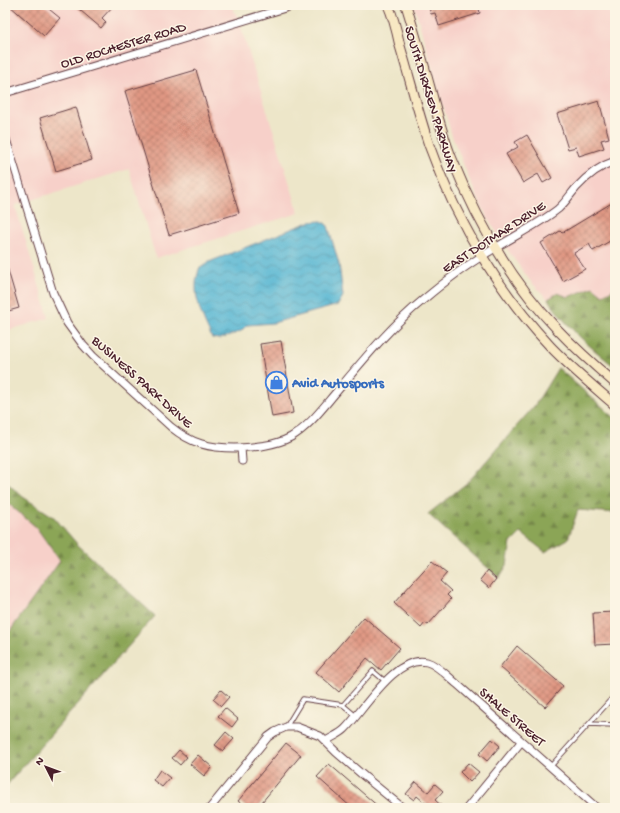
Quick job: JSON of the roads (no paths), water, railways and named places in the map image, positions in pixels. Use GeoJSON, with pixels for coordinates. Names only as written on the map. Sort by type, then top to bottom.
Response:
{"type":"FeatureCollection","features":[{"type":"Feature","properties":{"kind":"main road","name":"SOUTH DIRKSEN PARKWAY"},"geometry":{"type":"LineString","coordinates":[[406,5],[439,122],[452,158],[474,208],[495,248],[528,294],[556,329],[615,383]]}},
{"type":"Feature","properties":{"kind":"main road","name":"SOUTH DIRKSEN PARKWAY"},"geometry":{"type":"LineString","coordinates":[[388,6],[422,121],[442,181],[473,242],[498,282],[550,346],[615,405]]}},
{"type":"Feature","properties":{"kind":"street","name":"OLD ROCHESTER ROAD"},"geometry":{"type":"LineString","coordinates":[[5,93],[295,5]]}},
{"type":"Feature","properties":{"kind":"street","name":"BUSINESS PARK DRIVE"},"geometry":{"type":"LineString","coordinates":[[5,136],[53,293],[67,323],[83,345],[93,356],[182,436],[192,441],[213,447],[240,448]]}},
{"type":"Feature","properties":{"kind":"street","name":"EAST DOTMAR DRIVE"},"geometry":{"type":"LineString","coordinates":[[240,448],[272,445],[297,433],[305,427],[390,329],[422,300],[465,267],[550,216],[562,206],[577,187],[591,173],[606,164],[615,161]]}},
{"type":"Feature","properties":{"kind":"street"},"geometry":{"type":"LineString","coordinates":[[240,448],[242,461]]}},
{"type":"Feature","properties":{"kind":"street","name":"SHALE STREET"},"geometry":{"type":"LineString","coordinates":[[386,682],[404,665],[412,662],[428,662],[439,669],[597,808]]}},
{"type":"Feature","properties":{"kind":"street"},"geometry":{"type":"LineString","coordinates":[[326,741],[343,731],[386,682]]}},
{"type":"Feature","properties":{"kind":"street"},"geometry":{"type":"LineString","coordinates":[[210,808],[268,737],[286,727],[297,727],[320,736],[347,762],[403,808]]}},
{"type":"Feature","properties":{"kind":"street"},"geometry":{"type":"LineString","coordinates":[[467,808],[521,742]]}},
{"type":"Feature","properties":{"kind":"lane"},"geometry":{"type":"LineString","coordinates":[[343,705],[373,671],[386,682]]}},
{"type":"Feature","properties":{"kind":"lane"},"geometry":{"type":"LineString","coordinates":[[550,767],[615,695]]}},
{"type":"Feature","properties":{"kind":"lane"},"geometry":{"type":"LineString","coordinates":[[286,727],[303,699],[343,705],[356,716]]}},
{"type":"Feature","properties":{"kind":"lane"},"geometry":{"type":"LineString","coordinates":[[589,724],[615,724]]}},
{"type":"Feature","properties":{"kind":"water"},"geometry":{"type":"Polygon","coordinates":[[[322,221],[328,226],[339,264],[343,296],[338,305],[273,323],[247,325],[241,331],[229,336],[219,339],[212,338],[203,319],[197,298],[196,282],[199,269],[209,262],[309,222],[322,221]]]}},
{"type":"Feature","properties":{"kind":"place","name":"Avid Autosports"},"geometry":{"type":"Point","coordinates":[276,382]}}]}
